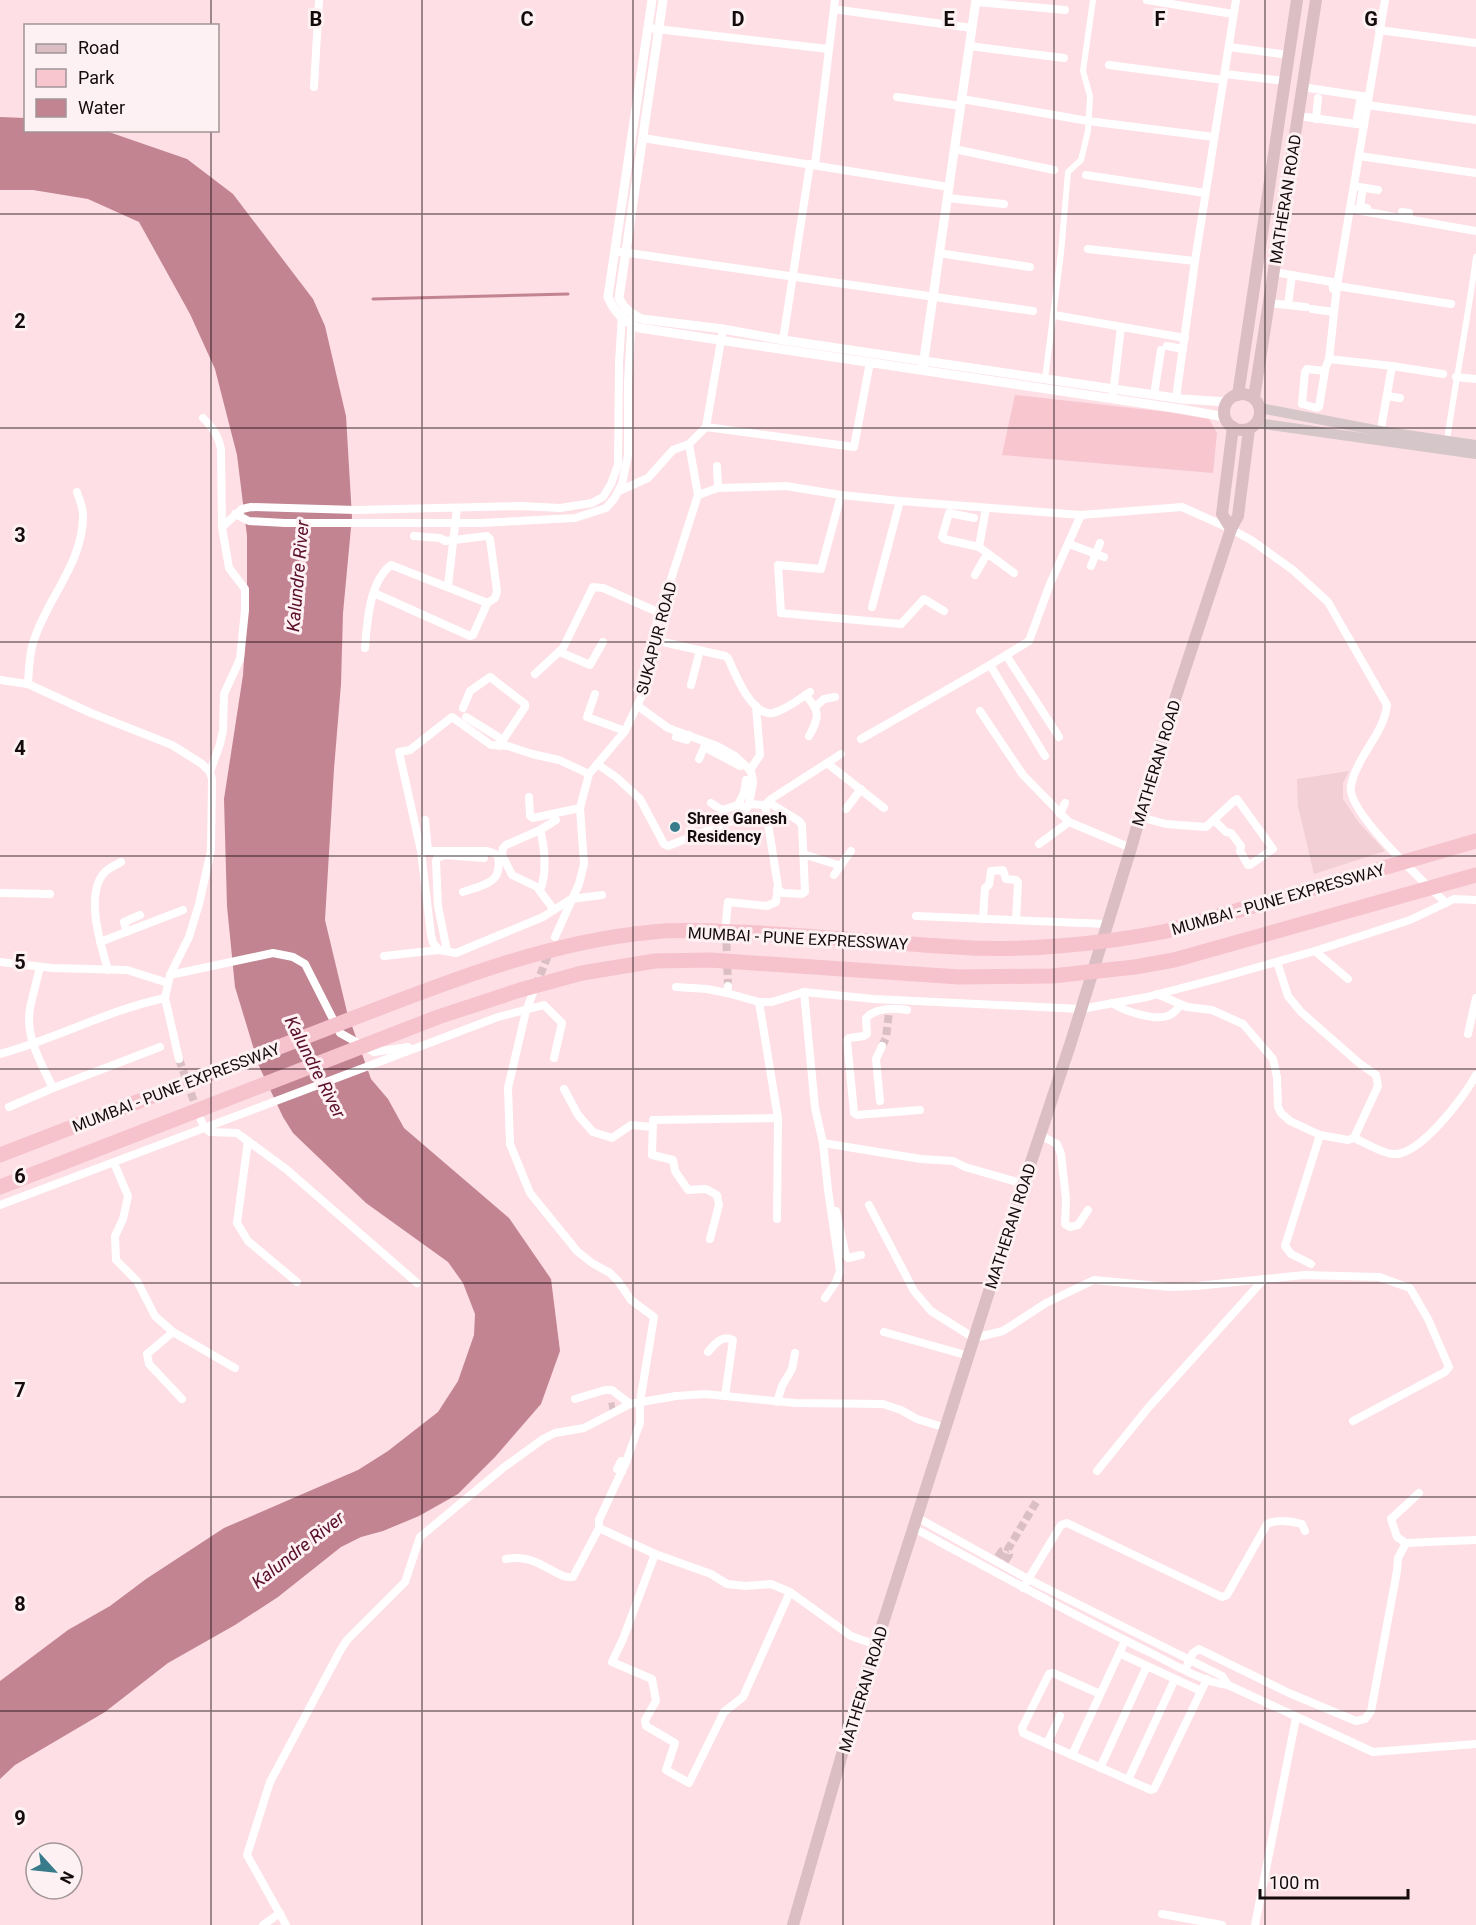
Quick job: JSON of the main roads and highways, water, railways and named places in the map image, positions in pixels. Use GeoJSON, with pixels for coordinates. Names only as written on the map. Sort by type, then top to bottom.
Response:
{"type":"FeatureCollection","features":[{"type":"Feature","properties":{"kind":"highway","name":"MUMBAI - PUNE EXPRESSWAY"},"geometry":{"type":"LineString","coordinates":[[0,1155],[394,1002],[491,968],[583,943],[653,932],[710,931],[773,933],[960,948],[1051,946],[1131,938],[1167,931],[1476,842]]}},
{"type":"Feature","properties":{"kind":"highway","name":"MUMBAI - PUNE EXPRESSWAY"},"geometry":{"type":"LineString","coordinates":[[0,1187],[417,1025],[532,990],[562,978],[655,961],[710,960],[771,963],[959,977],[1052,976],[1135,967],[1174,960],[1476,875]]}},
{"type":"Feature","properties":{"kind":"main road","name":"MATHERAN ROAD"},"geometry":{"type":"LineString","coordinates":[[1233,398],[1297,0]]}},
{"type":"Feature","properties":{"kind":"main road","name":"MATHERAN ROAD"},"geometry":{"type":"LineString","coordinates":[[1257,403],[1269,303],[1316,0]]}},
{"type":"Feature","properties":{"kind":"main road"},"geometry":{"type":"LineString","coordinates":[[1231,529],[1222,514],[1229,422],[1225,409],[1233,398],[1246,394],[1257,403],[1379,436],[1476,454]]}},
{"type":"Feature","properties":{"kind":"main road"},"geometry":{"type":"LineString","coordinates":[[1253,426],[1257,403]]}},
{"type":"Feature","properties":{"kind":"main road"},"geometry":{"type":"LineString","coordinates":[[1229,422],[1240,430],[1253,426],[1447,440],[1476,445]]}},
{"type":"Feature","properties":{"kind":"main road","name":"MATHERAN ROAD"},"geometry":{"type":"LineString","coordinates":[[793,1925],[876,1645],[1081,1009],[1162,739],[1231,529],[1238,516],[1253,426]]}},
{"type":"Feature","properties":{"kind":"water","name":"Kalundre River"},"geometry":{"type":"Polygon","coordinates":[[[0,117],[24,118],[24,132],[109,132],[187,159],[233,194],[313,299],[325,326],[346,416],[352,517],[343,613],[341,684],[325,920],[347,1012],[371,1079],[388,1099],[404,1128],[509,1218],[551,1279],[560,1351],[541,1404],[495,1457],[458,1494],[419,1516],[383,1531],[361,1537],[341,1547],[278,1597],[235,1625],[168,1663],[105,1712],[15,1765],[0,1779],[0,1681],[68,1630],[110,1606],[146,1579],[224,1528],[358,1470],[388,1451],[438,1412],[458,1381],[474,1335],[475,1314],[463,1283],[448,1262],[366,1203],[293,1133],[259,1066],[235,987],[227,906],[224,799],[243,675],[247,611],[247,536],[237,455],[215,369],[190,314],[139,222],[88,199],[33,190],[0,190],[0,117]]]}},
{"type":"Feature","properties":{"kind":"waterway"},"geometry":{"type":"LineString","coordinates":[[373,299],[568,294]]}},
{"type":"Feature","properties":{"kind":"tunnel"},"geometry":{"type":"LineString","coordinates":[[726,931],[728,986]]}},
{"type":"Feature","properties":{"kind":"tunnel"},"geometry":{"type":"LineString","coordinates":[[536,986],[550,950]]}},
{"type":"Feature","properties":{"kind":"tunnel"},"geometry":{"type":"LineString","coordinates":[[882,1046],[886,1038],[889,1012]]}},
{"type":"Feature","properties":{"kind":"tunnel"},"geometry":{"type":"LineString","coordinates":[[179,1059],[198,1113]]}},
{"type":"Feature","properties":{"kind":"tunnel"},"geometry":{"type":"LineString","coordinates":[[609,1407],[615,1406]]}},
{"type":"Feature","properties":{"kind":"tunnel"},"geometry":{"type":"LineString","coordinates":[[1005,1561],[1009,1555],[1008,1549],[1038,1499]]}},
{"type":"Feature","properties":{"kind":"tunnel"},"geometry":{"type":"LineString","coordinates":[[998,1557],[1002,1551],[1008,1549]]}},
{"type":"Feature","properties":{"kind":"place","name":"Shree Ganesh Residency"},"geometry":{"type":"Point","coordinates":[675,827]}}]}
